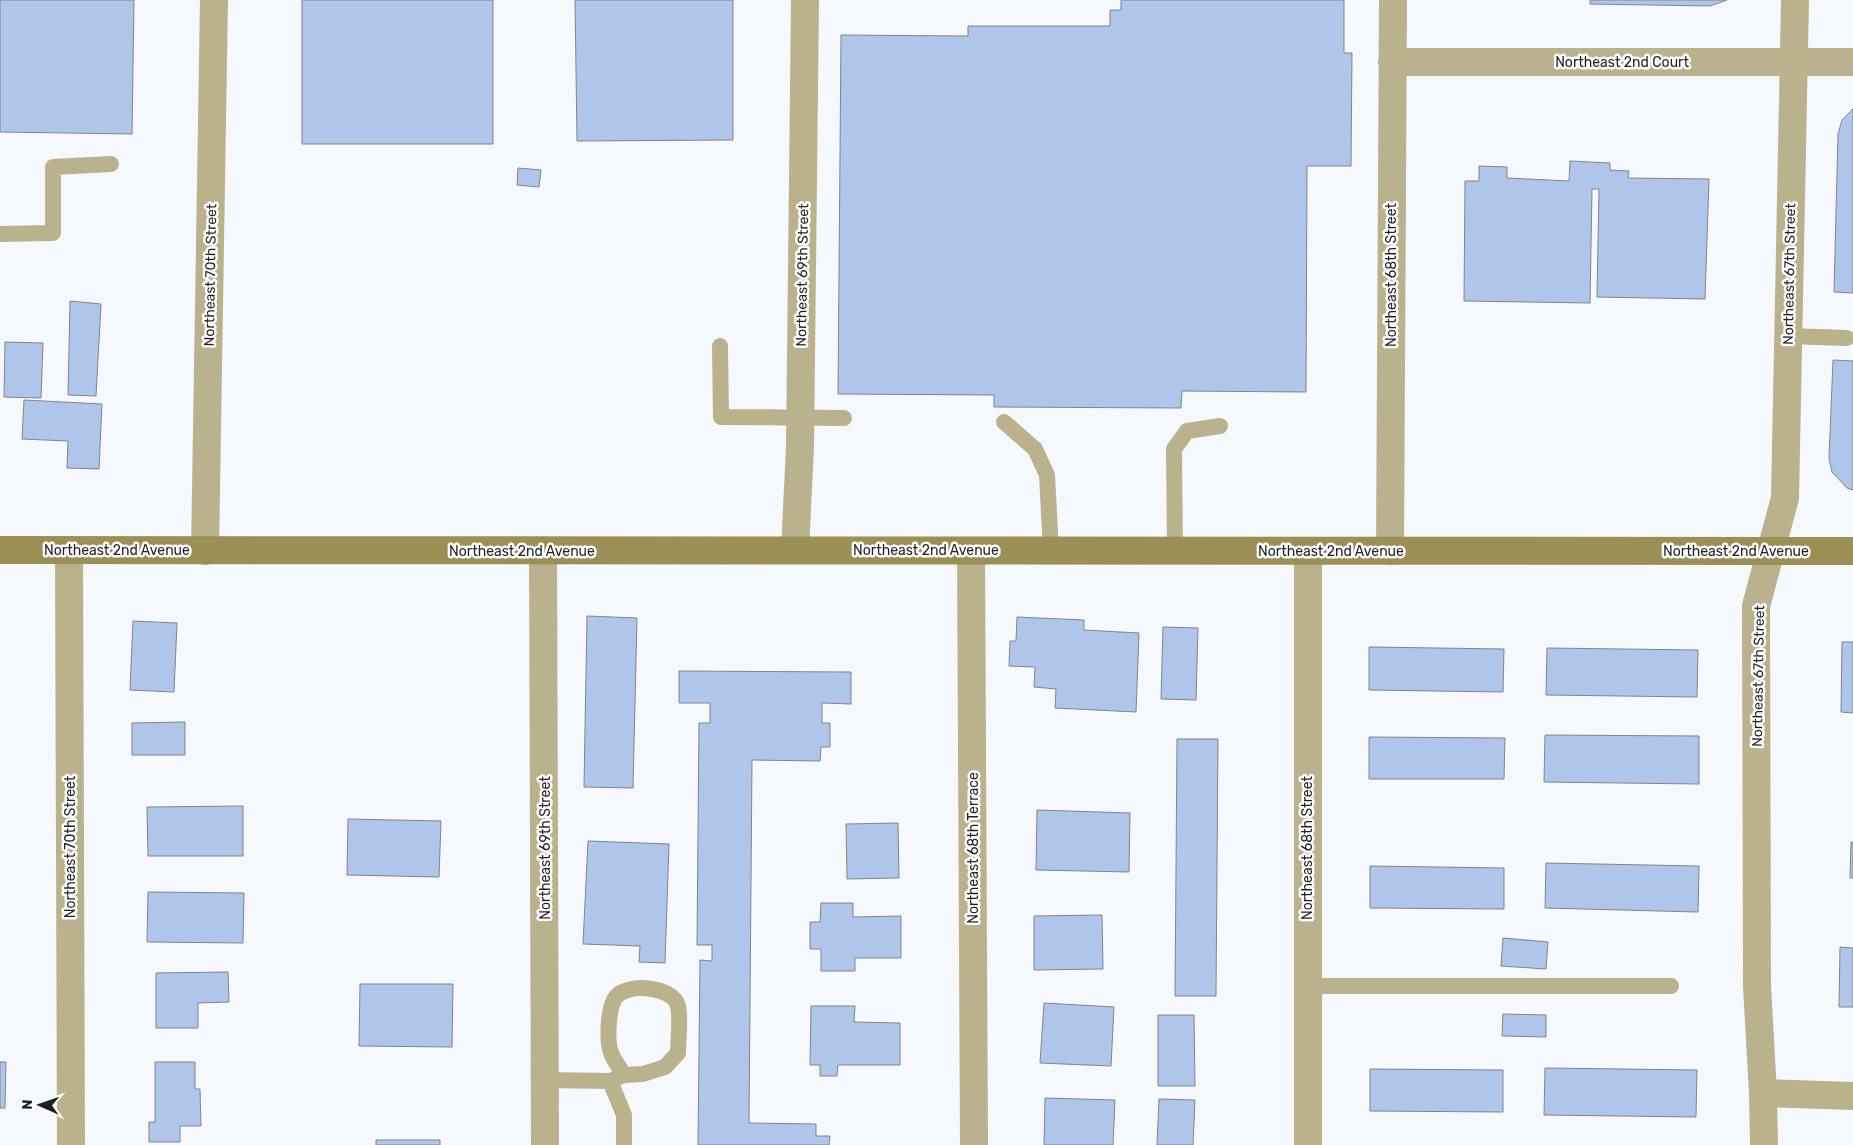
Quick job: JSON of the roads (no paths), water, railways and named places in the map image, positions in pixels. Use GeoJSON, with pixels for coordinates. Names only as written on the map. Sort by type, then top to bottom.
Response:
{"type":"FeatureCollection","features":[{"type":"Feature","properties":{"kind":"main road","name":"Northeast 2nd Avenue"},"geometry":{"type":"LineString","coordinates":[[0,550],[543,552],[794,550],[1853,551]]}},
{"type":"Feature","properties":{"kind":"street","name":"Northeast 70th Street"},"geometry":{"type":"LineString","coordinates":[[205,551],[214,0]]}},
{"type":"Feature","properties":{"kind":"street","name":"Northeast 69th Street"},"geometry":{"type":"LineString","coordinates":[[794,550],[800,418],[805,0]]}},
{"type":"Feature","properties":{"kind":"street","name":"Northeast 68th Street"},"geometry":{"type":"LineString","coordinates":[[1390,551],[1392,0]]}},
{"type":"Feature","properties":{"kind":"street","name":"Northeast 67th Street"},"geometry":{"type":"LineString","coordinates":[[1764,1145],[1764,1093],[1758,986],[1756,606],[1785,498],[1795,0]]}},
{"type":"Feature","properties":{"kind":"street","name":"Northeast 2nd Court"},"geometry":{"type":"LineString","coordinates":[[1392,62],[1853,62]]}},
{"type":"Feature","properties":{"kind":"street","name":"Northeast 70th Street"},"geometry":{"type":"LineString","coordinates":[[69,550],[71,1145]]}},
{"type":"Feature","properties":{"kind":"street","name":"Northeast 68th Terrace"},"geometry":{"type":"LineString","coordinates":[[971,551],[974,1145]]}},
{"type":"Feature","properties":{"kind":"street","name":"Northeast 68th Street"},"geometry":{"type":"LineString","coordinates":[[1308,551],[1308,1145]]}},
{"type":"Feature","properties":{"kind":"street","name":"Northeast 69th Street"},"geometry":{"type":"LineString","coordinates":[[543,552],[545,1145]]}},
{"type":"Feature","properties":{"kind":"street"},"geometry":{"type":"LineString","coordinates":[[1764,1093],[1853,1096]]}},
{"type":"Feature","properties":{"kind":"lane"},"geometry":{"type":"LineString","coordinates":[[0,234],[53,233],[53,166],[111,164]]}},
{"type":"Feature","properties":{"kind":"lane"},"geometry":{"type":"LineString","coordinates":[[1788,336],[1847,338]]}},
{"type":"Feature","properties":{"kind":"lane"},"geometry":{"type":"LineString","coordinates":[[720,346],[721,417],[844,418]]}},
{"type":"Feature","properties":{"kind":"lane"},"geometry":{"type":"LineString","coordinates":[[1004,422],[1035,449],[1047,475],[1051,551]]}},
{"type":"Feature","properties":{"kind":"lane"},"geometry":{"type":"LineString","coordinates":[[1175,551],[1174,449],[1187,431],[1220,426]]}},
{"type":"Feature","properties":{"kind":"lane"},"geometry":{"type":"LineString","coordinates":[[1307,986],[1670,986]]}},
{"type":"Feature","properties":{"kind":"lane"},"geometry":{"type":"LineString","coordinates":[[546,1080],[617,1078],[643,1074],[665,1067],[678,1053],[678,1006],[672,997],[659,989],[628,990],[615,998],[608,1022],[611,1054],[617,1078],[624,1115],[624,1145]]}}]}
